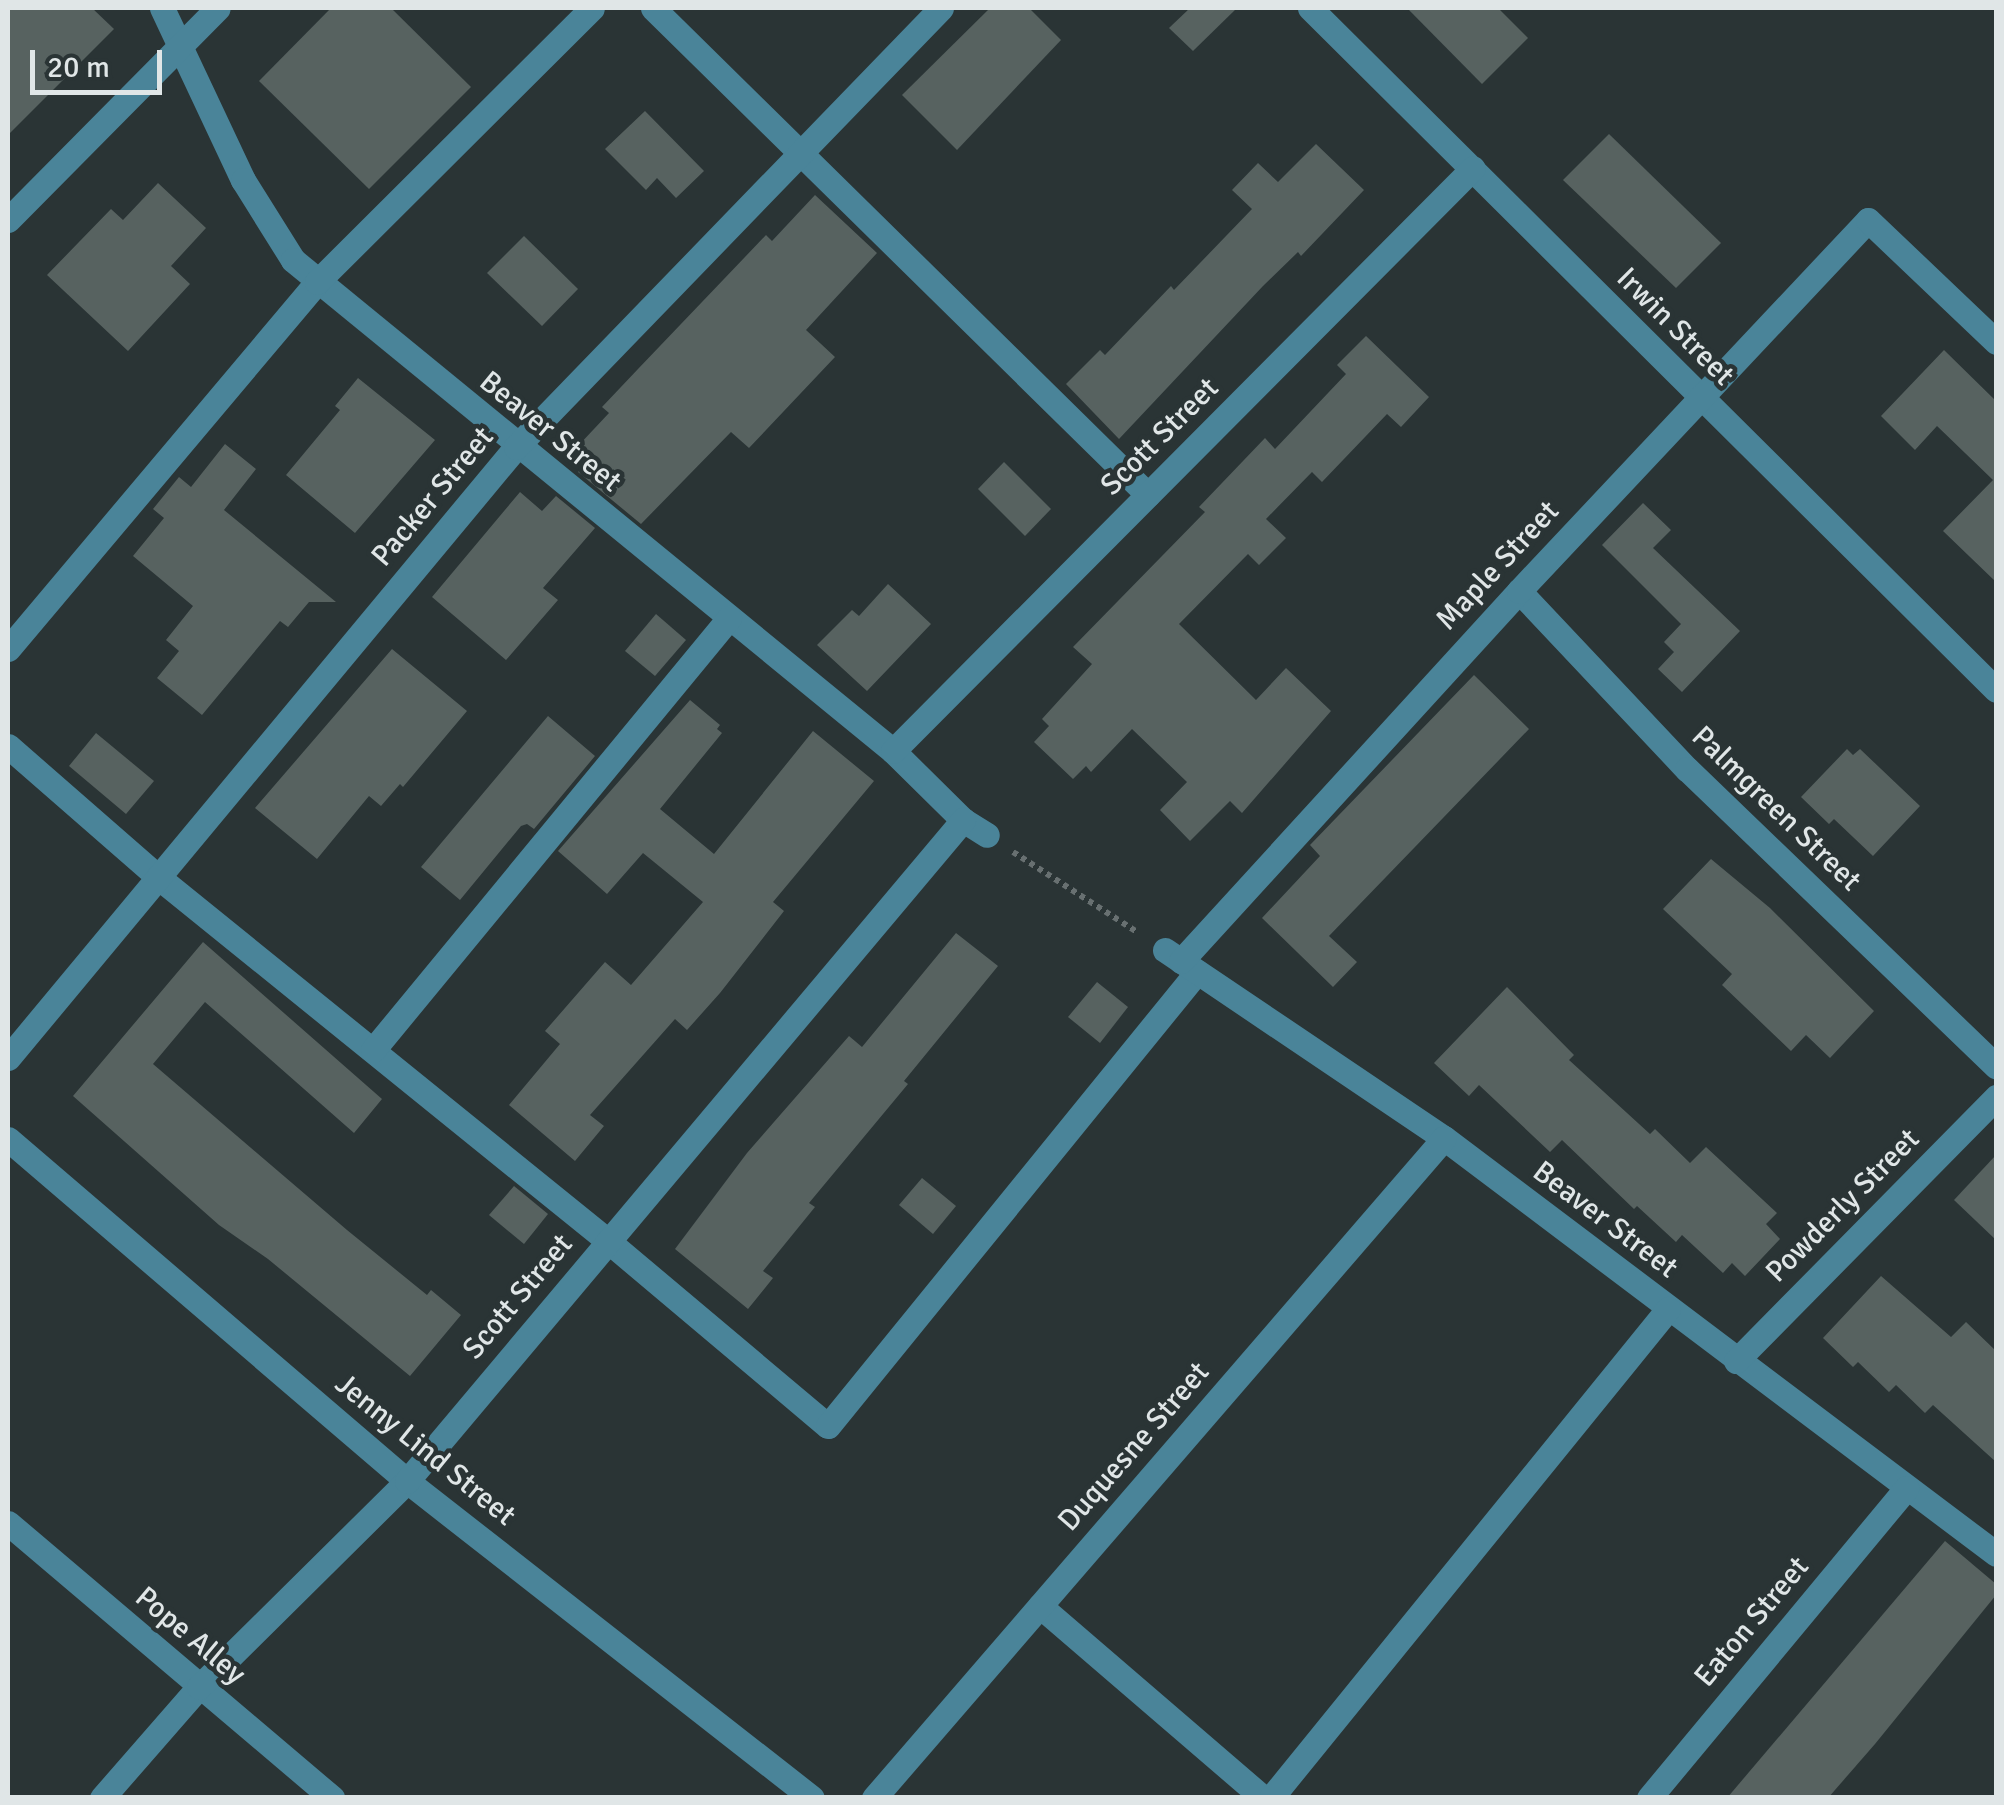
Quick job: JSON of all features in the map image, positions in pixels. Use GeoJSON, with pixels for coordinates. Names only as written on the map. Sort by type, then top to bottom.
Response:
{"type":"FeatureCollection","features":[{"type":"Feature","properties":{"kind":"street","name":"Beaver Street"},"geometry":{"type":"LineString","coordinates":[[162,8],[243,180],[293,260],[516,447],[894,752],[963,820],[987,836]]}},
{"type":"Feature","properties":{"kind":"street"},"geometry":{"type":"LineString","coordinates":[[8,220],[218,8]]}},
{"type":"Feature","properties":{"kind":"street"},"geometry":{"type":"LineString","coordinates":[[8,650],[316,282],[592,8]]}},
{"type":"Feature","properties":{"kind":"street"},"geometry":{"type":"LineString","coordinates":[[653,8],[803,150],[1148,496]]}},
{"type":"Feature","properties":{"kind":"street","name":"Packer Street"},"geometry":{"type":"LineString","coordinates":[[8,1058],[516,447],[940,8]]}},
{"type":"Feature","properties":{"kind":"street","name":"Irwin Street"},"geometry":{"type":"LineString","coordinates":[[1310,8],[1996,690]]}},
{"type":"Feature","properties":{"kind":"street","name":"Scott Street"},"geometry":{"type":"LineString","coordinates":[[894,752],[1473,168]]}},
{"type":"Feature","properties":{"kind":"street","name":"Maple Street"},"geometry":{"type":"LineString","coordinates":[[608,1241],[828,1426],[1181,961],[1519,591],[1868,220],[1996,342]]}},
{"type":"Feature","properties":{"kind":"street","name":"Palmgreen Street"},"geometry":{"type":"LineString","coordinates":[[1519,591],[1686,769],[1996,1066]]}},
{"type":"Feature","properties":{"kind":"street"},"geometry":{"type":"LineString","coordinates":[[373,1050],[729,618]]}},
{"type":"Feature","properties":{"kind":"street"},"geometry":{"type":"LineString","coordinates":[[8,746],[158,877],[608,1241]]}},
{"type":"Feature","properties":{"kind":"street","name":"Scott Street"},"geometry":{"type":"LineString","coordinates":[[102,1798],[200,1687],[407,1481],[963,820]]}},
{"type":"Feature","properties":{"kind":"street","name":"Beaver Street"},"geometry":{"type":"LineString","coordinates":[[1181,961],[1444,1138],[1996,1554]]}},
{"type":"Feature","properties":{"kind":"street","name":"Powderly Street"},"geometry":{"type":"LineString","coordinates":[[1736,1361],[1996,1097]]}},
{"type":"Feature","properties":{"kind":"street","name":"Duquesne Street"},"geometry":{"type":"LineString","coordinates":[[874,1798],[1444,1138]]}},
{"type":"Feature","properties":{"kind":"street","name":"Jenny Lind Street"},"geometry":{"type":"LineString","coordinates":[[8,1140],[407,1481],[812,1798]]}},
{"type":"Feature","properties":{"kind":"street"},"geometry":{"type":"LineString","coordinates":[[1040,1606],[1267,1798],[1668,1309]]}},
{"type":"Feature","properties":{"kind":"street","name":"Eaton Street"},"geometry":{"type":"LineString","coordinates":[[1649,1798],[1906,1488]]}},
{"type":"Feature","properties":{"kind":"street","name":"Pope Alley"},"geometry":{"type":"LineString","coordinates":[[8,1523],[332,1798]]}},
{"type":"Feature","properties":{"kind":"path"},"geometry":{"type":"LineString","coordinates":[[987,836],[1181,961]]}},
{"type":"Feature","properties":{"kind":"building"},"geometry":{"type":"Polygon","coordinates":[[[8,8],[92,8],[114,29],[8,135],[8,8]]]}},
{"type":"Feature","properties":{"kind":"building"},"geometry":{"type":"Polygon","coordinates":[[[331,8],[391,8],[471,87],[369,189],[259,81],[331,8]]]}},
{"type":"Feature","properties":{"kind":"building"},"geometry":{"type":"Polygon","coordinates":[[[990,8],[1029,8],[1061,40],[957,150],[902,95],[990,8]]]}},
{"type":"Feature","properties":{"kind":"building"},"geometry":{"type":"Polygon","coordinates":[[[1190,8],[1237,8],[1193,51],[1169,28],[1190,8]]]}},
{"type":"Feature","properties":{"kind":"building"},"geometry":{"type":"Polygon","coordinates":[[[1407,8],[1498,8],[1528,38],[1482,84],[1407,8]]]}},
{"type":"Feature","properties":{"kind":"building"},"geometry":{"type":"Polygon","coordinates":[[[645,111],[704,171],[676,198],[657,178],[646,190],[605,149],[645,111]]]}},
{"type":"Feature","properties":{"kind":"building"},"geometry":{"type":"Polygon","coordinates":[[[1609,134],[1721,243],[1676,288],[1563,180],[1609,134]]]}},
{"type":"Feature","properties":{"kind":"building"},"geometry":{"type":"Polygon","coordinates":[[[1316,144],[1364,190],[1301,256],[1298,252],[1263,286],[1119,439],[1066,384],[1100,350],[1105,355],[1252,209],[1232,190],[1258,163],[1278,182],[1316,144]]]}},
{"type":"Feature","properties":{"kind":"building"},"geometry":{"type":"Polygon","coordinates":[[[158,183],[206,228],[171,266],[190,284],[128,351],[47,275],[111,209],[123,220],[158,183]]]}},
{"type":"Feature","properties":{"kind":"building"},"geometry":{"type":"Polygon","coordinates":[[[815,195],[877,253],[806,330],[835,357],[749,448],[731,432],[641,524],[578,472],[591,459],[578,446],[609,413],[602,407],[766,235],[772,241],[815,195]]]}},
{"type":"Feature","properties":{"kind":"building"},"geometry":{"type":"Polygon","coordinates":[[[524,236],[578,289],[542,326],[487,273],[524,236]]]}},
{"type":"Feature","properties":{"kind":"building"},"geometry":{"type":"Polygon","coordinates":[[[1366,336],[1429,397],[1401,427],[1387,414],[1322,482],[1312,472],[1266,519],[1286,538],[1259,565],[1248,554],[1179,624],[1256,700],[1286,668],[1331,711],[1242,813],[1230,801],[1190,841],[1160,810],[1187,782],[1132,729],[1091,772],[1086,766],[1073,779],[1034,742],[1049,726],[1042,719],[1092,664],[1073,647],[1205,512],[1199,507],[1265,438],[1275,449],[1346,374],[1337,365],[1366,336]]]}},
{"type":"Feature","properties":{"kind":"building"},"geometry":{"type":"Polygon","coordinates":[[[1944,350],[1996,401],[1996,582],[1943,531],[1993,480],[1937,426],[1915,450],[1881,416],[1944,350]]]}},
{"type":"Feature","properties":{"kind":"building"},"geometry":{"type":"Polygon","coordinates":[[[358,378],[435,440],[355,533],[286,475],[340,410],[335,406],[358,378]]]}},
{"type":"Feature","properties":{"kind":"building"},"geometry":{"type":"Polygon","coordinates":[[[225,444],[256,469],[224,510],[336,602],[309,602],[288,627],[280,621],[202,715],[157,678],[179,651],[166,640],[193,606],[133,556],[164,518],[153,509],[179,477],[191,487],[225,444]]]}},
{"type":"Feature","properties":{"kind":"building"},"geometry":{"type":"Polygon","coordinates":[[[1004,462],[1051,509],[1025,536],[978,489],[1004,462]]]}},
{"type":"Feature","properties":{"kind":"building"},"geometry":{"type":"Polygon","coordinates":[[[520,492],[542,511],[556,496],[595,528],[543,588],[558,600],[506,660],[432,597],[520,492]]]}},
{"type":"Feature","properties":{"kind":"building"},"geometry":{"type":"Polygon","coordinates":[[[1643,503],[1671,530],[1653,548],[1740,631],[1682,692],[1658,669],[1674,652],[1664,642],[1681,624],[1602,545],[1643,503]]]}},
{"type":"Feature","properties":{"kind":"building"},"geometry":{"type":"Polygon","coordinates":[[[888,584],[931,624],[867,691],[817,645],[852,610],[859,616],[888,584]]]}},
{"type":"Feature","properties":{"kind":"building"},"geometry":{"type":"Polygon","coordinates":[[[656,614],[686,640],[655,676],[625,651],[656,614]]]}},
{"type":"Feature","properties":{"kind":"building"},"geometry":{"type":"Polygon","coordinates":[[[392,649],[467,711],[403,787],[400,784],[381,806],[369,796],[317,859],[255,808],[392,649]]]}},
{"type":"Feature","properties":{"kind":"building"},"geometry":{"type":"Polygon","coordinates":[[[1474,675],[1529,729],[1329,936],[1357,962],[1333,987],[1262,918],[1320,856],[1310,845],[1474,675]]]}},
{"type":"Feature","properties":{"kind":"building"},"geometry":{"type":"Polygon","coordinates":[[[690,700],[720,725],[717,729],[722,733],[660,809],[714,854],[813,731],[874,781],[773,902],[784,911],[720,993],[687,1030],[675,1019],[590,1115],[604,1126],[575,1161],[509,1105],[560,1044],[545,1031],[605,962],[631,985],[703,902],[643,853],[607,894],[558,851],[690,700]]]}},
{"type":"Feature","properties":{"kind":"building"},"geometry":{"type":"Polygon","coordinates":[[[548,716],[595,756],[534,829],[527,824],[521,826],[460,900],[421,867],[548,716]]]}},
{"type":"Feature","properties":{"kind":"building"},"geometry":{"type":"Polygon","coordinates":[[[96,733],[154,781],[126,814],[69,766],[96,733]]]}},
{"type":"Feature","properties":{"kind":"building"},"geometry":{"type":"Polygon","coordinates":[[[1847,749],[1853,755],[1860,749],[1920,806],[1873,856],[1834,819],[1829,824],[1801,797],[1847,749]]]}},
{"type":"Feature","properties":{"kind":"building"},"geometry":{"type":"Polygon","coordinates":[[[1711,859],[1770,908],[1874,1011],[1830,1058],[1806,1035],[1791,1051],[1722,985],[1732,974],[1663,909],[1711,859]]]}},
{"type":"Feature","properties":{"kind":"building"},"geometry":{"type":"Polygon","coordinates":[[[956,933],[998,966],[904,1081],[908,1084],[809,1203],[815,1207],[763,1271],[773,1278],[748,1309],[675,1249],[747,1153],[849,1036],[862,1047],[956,933]]]}},
{"type":"Feature","properties":{"kind":"building"},"geometry":{"type":"Polygon","coordinates":[[[203,942],[382,1099],[354,1133],[205,1002],[153,1064],[347,1230],[427,1295],[431,1290],[461,1315],[410,1376],[268,1259],[219,1225],[73,1096],[203,942]]]}},
{"type":"Feature","properties":{"kind":"building"},"geometry":{"type":"Polygon","coordinates":[[[1097,982],[1128,1007],[1100,1043],[1068,1017],[1097,982]]]}},
{"type":"Feature","properties":{"kind":"building"},"geometry":{"type":"Polygon","coordinates":[[[1507,987],[1574,1055],[1569,1060],[1650,1134],[1655,1129],[1690,1163],[1706,1147],[1777,1213],[1766,1224],[1780,1239],[1745,1276],[1732,1263],[1723,1273],[1682,1235],[1676,1242],[1637,1206],[1634,1209],[1562,1140],[1550,1152],[1479,1085],[1469,1096],[1434,1063],[1507,987]]]}},
{"type":"Feature","properties":{"kind":"building"},"geometry":{"type":"Polygon","coordinates":[[[1996,1155],[1996,1240],[1954,1200],[1996,1155]]]}},
{"type":"Feature","properties":{"kind":"building"},"geometry":{"type":"Polygon","coordinates":[[[922,1178],[956,1206],[933,1234],[899,1205],[922,1178]]]}},
{"type":"Feature","properties":{"kind":"building"},"geometry":{"type":"Polygon","coordinates":[[[514,1186],[548,1214],[524,1244],[489,1215],[514,1186]]]}},
{"type":"Feature","properties":{"kind":"building"},"geometry":{"type":"Polygon","coordinates":[[[1881,1276],[1951,1337],[1966,1322],[1996,1351],[1996,1462],[1933,1405],[1925,1413],[1896,1385],[1889,1392],[1858,1362],[1853,1367],[1823,1338],[1881,1276]]]}},
{"type":"Feature","properties":{"kind":"building"},"geometry":{"type":"Polygon","coordinates":[[[1945,1541],[1996,1584],[1996,1595],[1875,1744],[1828,1798],[1727,1798],[1945,1541]]]}}]}
